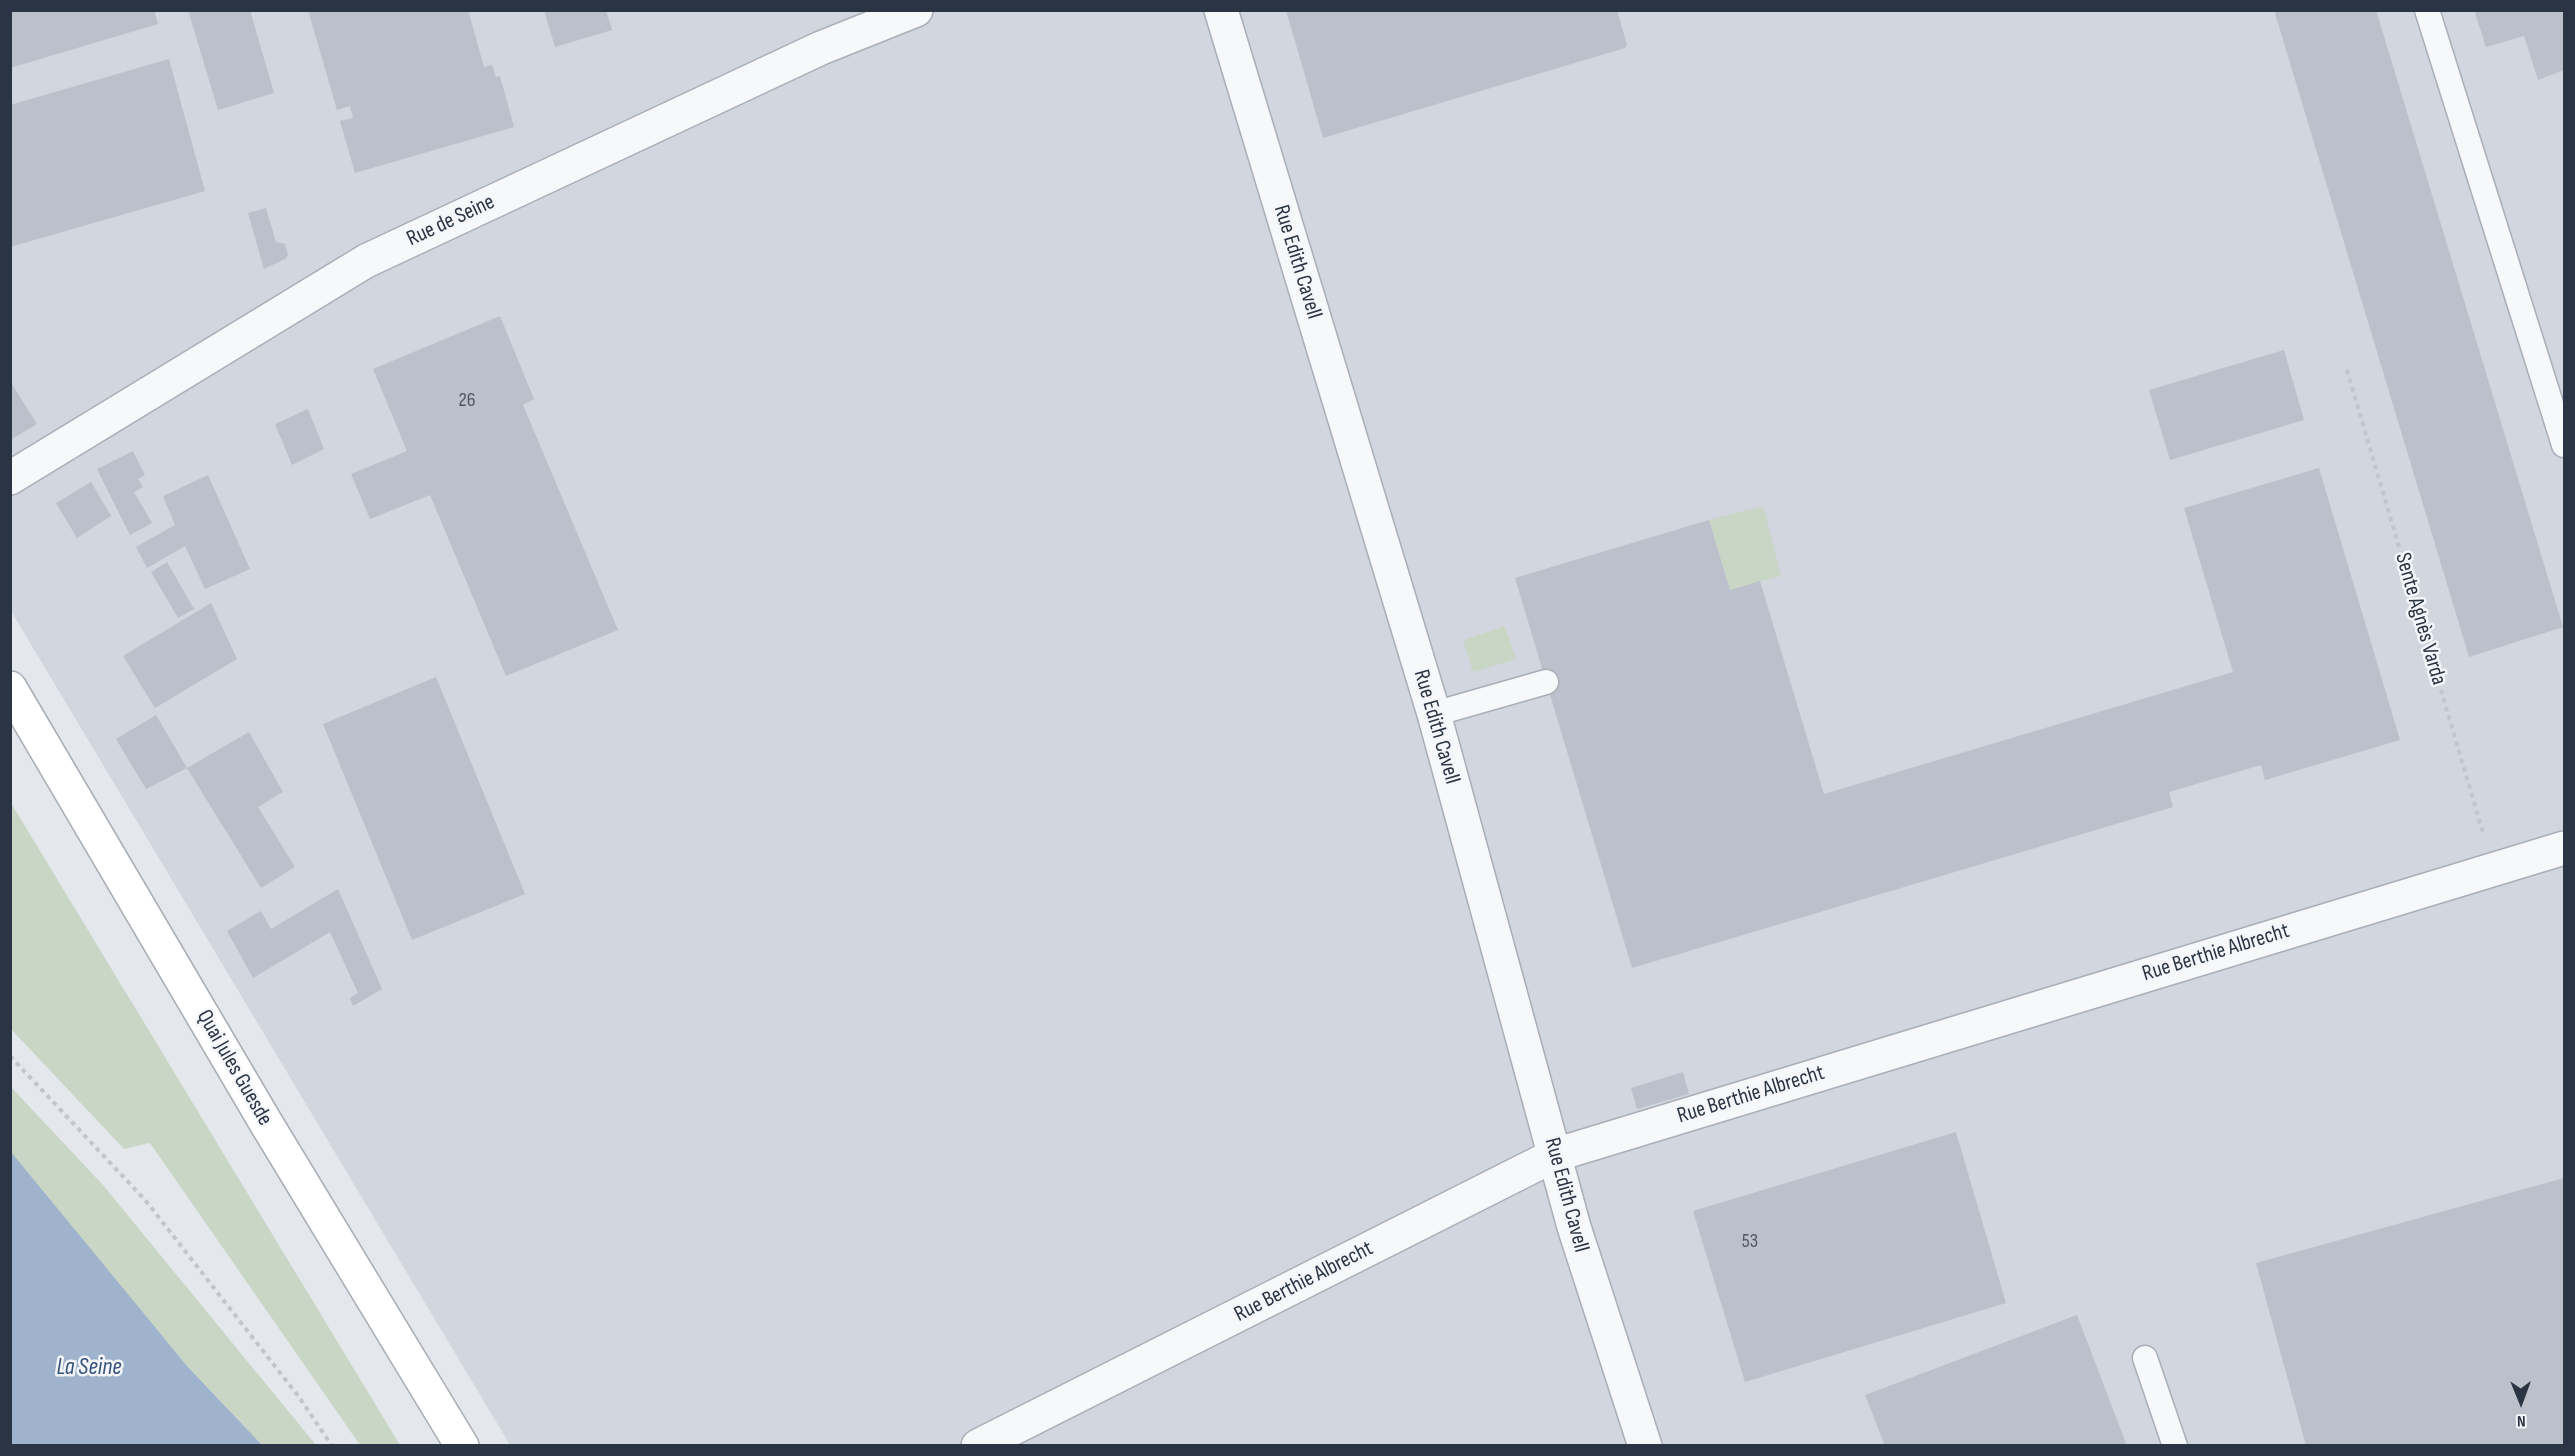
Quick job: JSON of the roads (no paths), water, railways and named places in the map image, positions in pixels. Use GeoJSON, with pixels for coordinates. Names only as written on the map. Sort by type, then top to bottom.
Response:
{"type":"FeatureCollection","features":[{"type":"Feature","properties":{"kind":"main road","name":"Quai Jules Guesde"},"geometry":{"type":"LineString","coordinates":[[10,688],[260,1113],[462,1446]]}},
{"type":"Feature","properties":{"kind":"street","name":"Rue de Seine"},"geometry":{"type":"LineString","coordinates":[[10,478],[366,261],[821,48],[916,10]]}},
{"type":"Feature","properties":{"kind":"street","name":"Rue Edith Cavell"},"geometry":{"type":"LineString","coordinates":[[1221,10],[1434,714],[1592,1284],[1645,1446]]}},
{"type":"Feature","properties":{"kind":"street","name":"Rue Berthie Albrecht"},"geometry":{"type":"LineString","coordinates":[[978,1446],[1555,1155],[2493,868],[2565,848]]}},
{"type":"Feature","properties":{"kind":"lane"},"geometry":{"type":"LineString","coordinates":[[2427,10],[2565,445]]}},
{"type":"Feature","properties":{"kind":"lane"},"geometry":{"type":"LineString","coordinates":[[1434,714],[1546,682]]}},
{"type":"Feature","properties":{"kind":"lane"},"geometry":{"type":"LineString","coordinates":[[2145,1358],[2175,1446]]}},
{"type":"Feature","properties":{"kind":"water","name":"La Seine"},"geometry":{"type":"Polygon","coordinates":[[[11,1152],[187,1366],[262,1445],[11,1445],[11,1152]]]}}]}
